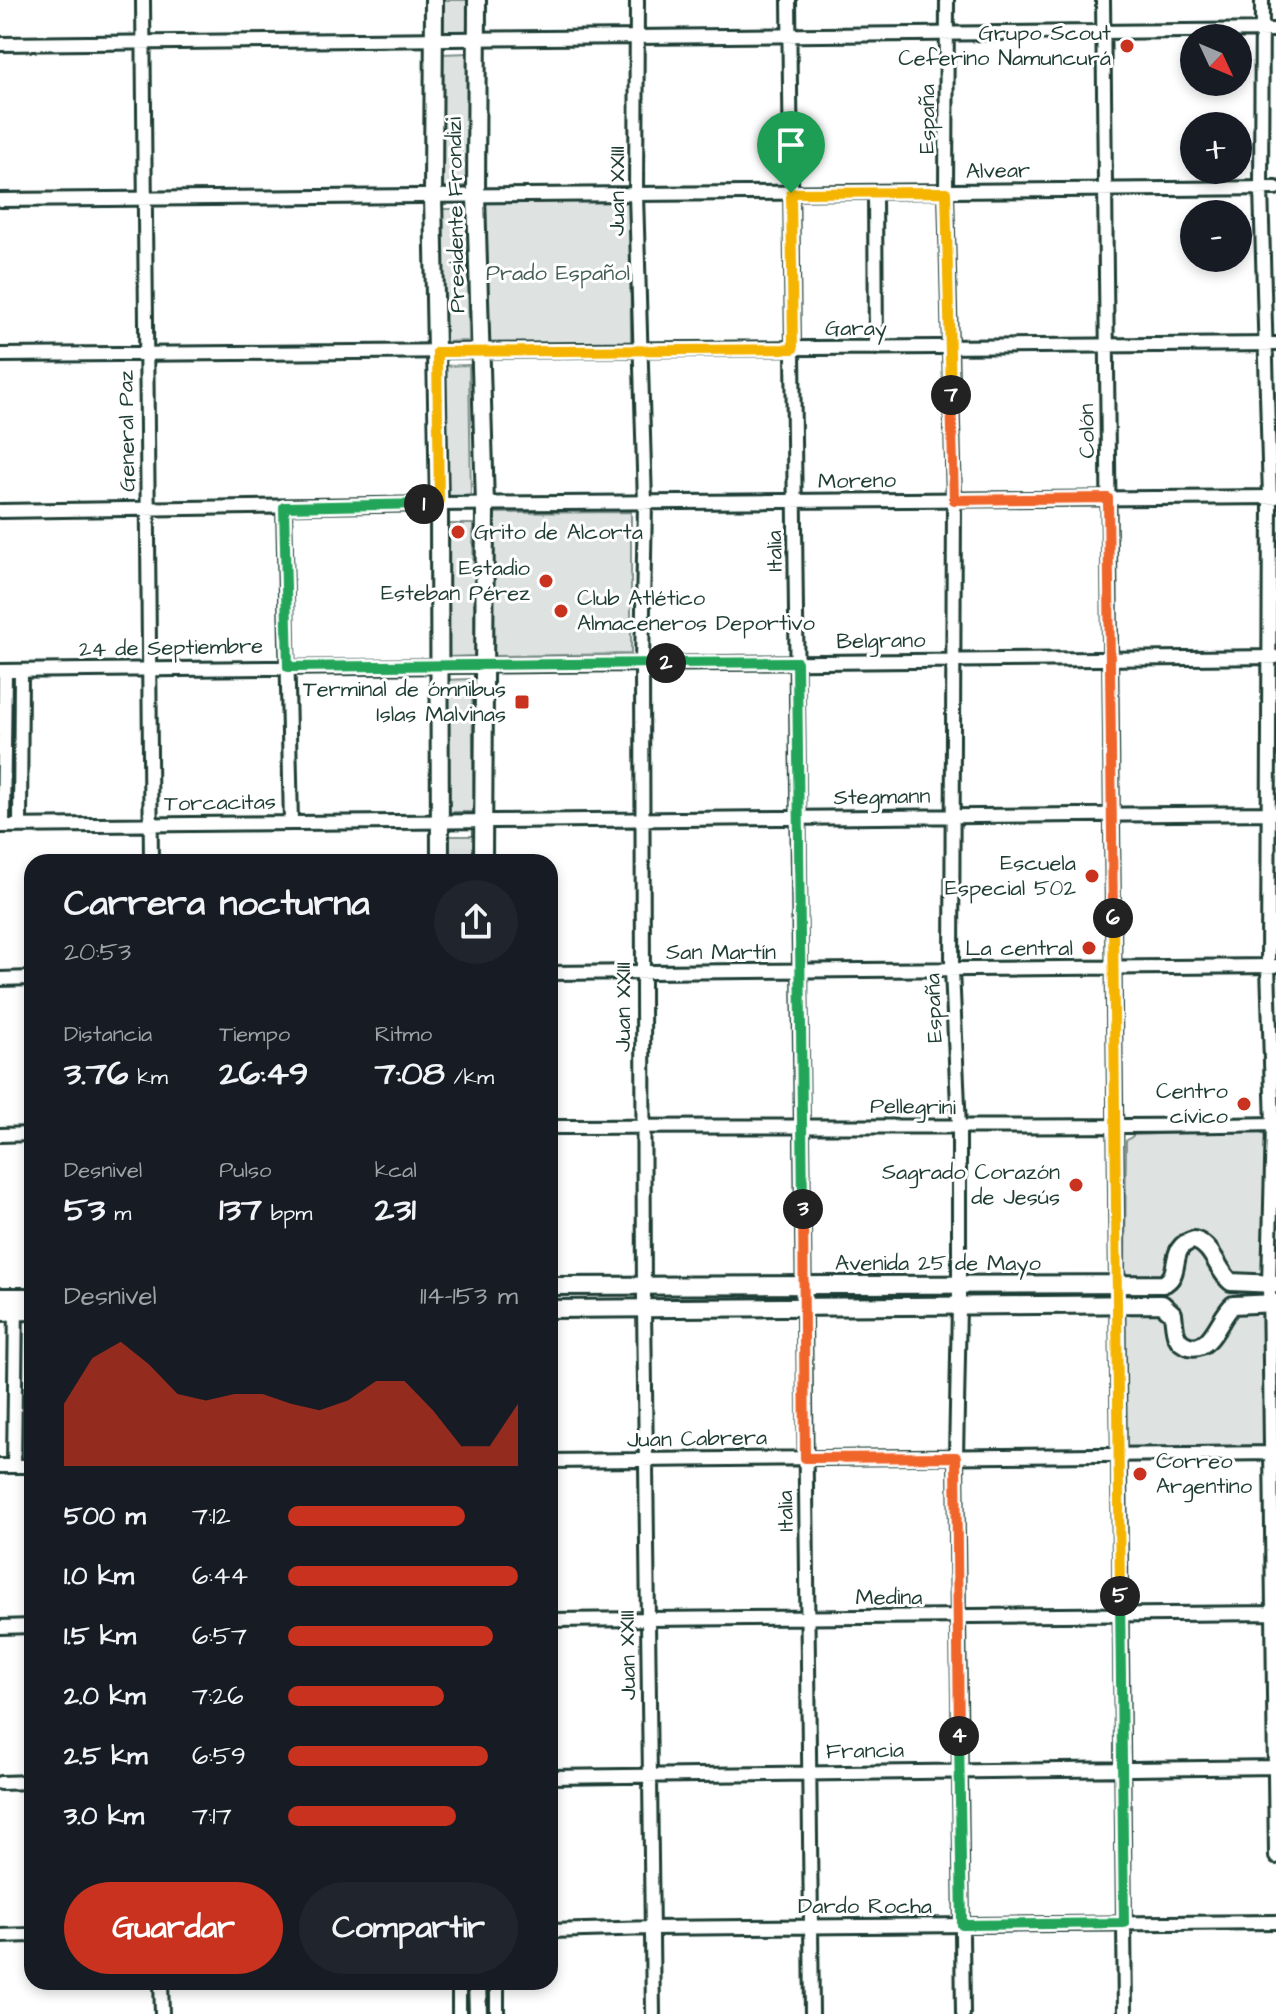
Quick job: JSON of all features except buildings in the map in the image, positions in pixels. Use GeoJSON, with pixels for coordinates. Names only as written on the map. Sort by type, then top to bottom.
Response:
{"type":"FeatureCollection","features":[{"type":"Feature","properties":{"kind":"main road","name":"Presidente Frondizi"},"geometry":{"type":"LineString","coordinates":[[434,0],[440,854]]}},
{"type":"Feature","properties":{"kind":"main road","name":"Presidente Frondizi"},"geometry":{"type":"LineString","coordinates":[[477,0],[476,196],[485,505],[483,854]]}},
{"type":"Feature","properties":{"kind":"main road","name":"Avenida 25 de Mayo"},"geometry":{"type":"LineString","coordinates":[[558,1286],[1163,1284],[1174,1274],[1176,1252],[1183,1244],[1194,1240],[1209,1249],[1218,1267],[1231,1282],[1272,1284]]}},
{"type":"Feature","properties":{"kind":"main road","name":"Avenida 25 de Mayo"},"geometry":{"type":"LineString","coordinates":[[558,1309],[1162,1304],[1173,1314],[1178,1340],[1186,1346],[1196,1347],[1211,1338],[1233,1305],[1272,1303]]}},
{"type":"Feature","properties":{"kind":"main road"},"geometry":{"type":"LineString","coordinates":[[477,1990],[478,2014]]}},
{"type":"Feature","properties":{"kind":"street","name":"General Paz"},"geometry":{"type":"LineString","coordinates":[[143,0],[151,854]]}},
{"type":"Feature","properties":{"kind":"street","name":"Juan XXIII"},"geometry":{"type":"LineString","coordinates":[[637,0],[636,195],[645,503],[642,663],[643,1126],[653,2014]]}},
{"type":"Feature","properties":{"kind":"street","name":"Italia"},"geometry":{"type":"LineString","coordinates":[[789,0],[812,2014]]}},
{"type":"Feature","properties":{"kind":"street","name":"España"},"geometry":{"type":"LineString","coordinates":[[947,0],[946,192],[954,500],[952,970],[959,1128],[956,1457],[963,2014]]}},
{"type":"Feature","properties":{"kind":"street","name":"Colón"},"geometry":{"type":"LineString","coordinates":[[1103,0],[1125,2014]]}},
{"type":"Feature","properties":{"kind":"street"},"geometry":{"type":"LineString","coordinates":[[1262,0],[1269,30],[1261,188],[1270,344],[1273,497],[1272,1303],[1276,1857]]}},
{"type":"Feature","properties":{"kind":"street"},"geometry":{"type":"LineString","coordinates":[[0,44],[1269,30]]}},
{"type":"Feature","properties":{"kind":"street","name":"Alvear"},"geometry":{"type":"LineString","coordinates":[[0,200],[1276,188]]}},
{"type":"Feature","properties":{"kind":"street"},"geometry":{"type":"LineString","coordinates":[[875,193],[876,348]]}},
{"type":"Feature","properties":{"kind":"street","name":"Garay"},"geometry":{"type":"LineString","coordinates":[[0,355],[1270,344]]}},
{"type":"Feature","properties":{"kind":"street","name":"Moreno"},"geometry":{"type":"LineString","coordinates":[[0,511],[1273,497]]}},
{"type":"Feature","properties":{"kind":"street"},"geometry":{"type":"LineString","coordinates":[[284,507],[291,823]]}},
{"type":"Feature","properties":{"kind":"street","name":"Belgrano"},"geometry":{"type":"LineString","coordinates":[[439,665],[1272,657]]}},
{"type":"Feature","properties":{"kind":"street","name":"24 de Septiembre"},"geometry":{"type":"LineString","coordinates":[[2,671],[439,665]]}},
{"type":"Feature","properties":{"kind":"street"},"geometry":{"type":"LineString","coordinates":[[1,826],[2,671]]}},
{"type":"Feature","properties":{"kind":"street"},"geometry":{"type":"LineString","coordinates":[[20,826],[21,671]]}},
{"type":"Feature","properties":{"kind":"street","name":"Stegmann"},"geometry":{"type":"LineString","coordinates":[[440,821],[1272,813]]}},
{"type":"Feature","properties":{"kind":"street","name":"Torcacitas"},"geometry":{"type":"LineString","coordinates":[[1,826],[440,821]]}},
{"type":"Feature","properties":{"kind":"street","name":"San Martín"},"geometry":{"type":"LineString","coordinates":[[558,973],[1272,966]]}},
{"type":"Feature","properties":{"kind":"street"},"geometry":{"type":"LineString","coordinates":[[0,979],[24,978]]}},
{"type":"Feature","properties":{"kind":"street","name":"Pellegrini"},"geometry":{"type":"LineString","coordinates":[[558,1127],[802,1125],[959,1128],[1274,1124]]}},
{"type":"Feature","properties":{"kind":"street"},"geometry":{"type":"LineString","coordinates":[[0,1135],[24,1134]]}},
{"type":"Feature","properties":{"kind":"street"},"geometry":{"type":"LineString","coordinates":[[14,1466],[16,1304]]}},
{"type":"Feature","properties":{"kind":"street","name":"Juan Cabrera"},"geometry":{"type":"LineString","coordinates":[[558,1461],[1274,1453]]}},
{"type":"Feature","properties":{"kind":"street"},"geometry":{"type":"LineString","coordinates":[[0,1466],[24,1466]]}},
{"type":"Feature","properties":{"kind":"street","name":"Medina"},"geometry":{"type":"LineString","coordinates":[[558,1620],[1274,1613]]}},
{"type":"Feature","properties":{"kind":"street"},"geometry":{"type":"LineString","coordinates":[[0,1627],[24,1626]]}},
{"type":"Feature","properties":{"kind":"street","name":"Francia"},"geometry":{"type":"LineString","coordinates":[[558,1777],[650,1773],[1275,1767]]}},
{"type":"Feature","properties":{"kind":"street"},"geometry":{"type":"LineString","coordinates":[[0,1783],[24,1782]]}},
{"type":"Feature","properties":{"kind":"street","name":"Dardo Rocha"},"geometry":{"type":"LineString","coordinates":[[558,1931],[1276,1922]]}},
{"type":"Feature","properties":{"kind":"street"},"geometry":{"type":"LineString","coordinates":[[0,1936],[24,1935]]}},
{"type":"Feature","properties":{"kind":"street"},"geometry":{"type":"LineString","coordinates":[[161,1990],[162,2014]]}},
{"type":"Feature","properties":{"kind":"street"},"geometry":{"type":"LineString","coordinates":[[459,1990],[459,2014]]}},
{"type":"Feature","properties":{"kind":"street"},"geometry":{"type":"LineString","coordinates":[[497,1990],[497,2014]]}},
{"type":"Feature","properties":{"kind":"green space"},"geometry":{"type":"Polygon","coordinates":[[[441,0],[470,0],[470,31],[442,31],[441,0]]]}},
{"type":"Feature","properties":{"kind":"green space"},"geometry":{"type":"Polygon","coordinates":[[[469,53],[471,186],[442,187],[440,54],[469,53]]]}},
{"type":"Feature","properties":{"kind":"green space","name":"Prado Español"},"geometry":{"type":"Polygon","coordinates":[[[630,201],[631,342],[487,344],[485,203],[630,201]]]}},
{"type":"Feature","properties":{"kind":"green space"},"geometry":{"type":"Polygon","coordinates":[[[439,209],[467,209],[469,341],[441,342],[439,209]]]}},
{"type":"Feature","properties":{"kind":"green space"},"geometry":{"type":"Polygon","coordinates":[[[469,365],[471,498],[443,498],[441,366],[469,365]]]}},
{"type":"Feature","properties":{"kind":"green space","name":"Estadio Esteban Pérez"},"geometry":{"type":"Polygon","coordinates":[[[631,512],[631,654],[492,656],[491,513],[631,512]]]}},
{"type":"Feature","properties":{"kind":"green space"},"geometry":{"type":"Polygon","coordinates":[[[444,524],[473,524],[475,656],[447,657],[444,524]]]}},
{"type":"Feature","properties":{"kind":"green space"},"geometry":{"type":"Polygon","coordinates":[[[472,679],[474,812],[446,812],[444,680],[472,679]]]}},
{"type":"Feature","properties":{"kind":"green space"},"geometry":{"type":"Polygon","coordinates":[[[445,836],[474,836],[474,854],[446,854],[445,836]]]}},
{"type":"Feature","properties":{"kind":"green space"},"geometry":{"type":"Polygon","coordinates":[[[1259,1130],[1265,1136],[1264,1271],[1259,1277],[1236,1280],[1198,1238],[1167,1277],[1127,1277],[1126,1141],[1134,1135],[1259,1130]]]}},
{"type":"Feature","properties":{"kind":"green space"},"geometry":{"type":"Polygon","coordinates":[[[1191,1244],[1212,1264],[1258,1292],[1257,1298],[1233,1302],[1204,1340],[1185,1340],[1176,1314],[1128,1296],[1129,1292],[1159,1289],[1179,1255],[1191,1244]]]}},
{"type":"Feature","properties":{"kind":"green space"},"geometry":{"type":"Polygon","coordinates":[[[943,1291],[943,1299],[818,1298],[820,1293],[943,1291]]]}},
{"type":"Feature","properties":{"kind":"green space"},"geometry":{"type":"Polygon","coordinates":[[[787,1292],[790,1295],[787,1300],[663,1299],[665,1294],[787,1292]]]}},
{"type":"Feature","properties":{"kind":"green space"},"geometry":{"type":"Polygon","coordinates":[[[1161,1310],[1184,1350],[1230,1311],[1263,1310],[1264,1450],[1126,1448],[1125,1313],[1161,1310]]]}},
{"type":"Feature","properties":{"kind":"place","name":"Grupo Scout Ceferino Namuncurá"},"geometry":{"type":"Point","coordinates":[1127,46]}},
{"type":"Feature","properties":{"kind":"place","name":"Grito de Alcorta"},"geometry":{"type":"Point","coordinates":[458,532]}},
{"type":"Feature","properties":{"kind":"place","name":"Estadio Esteban Pérez"},"geometry":{"type":"Point","coordinates":[546,581]}},
{"type":"Feature","properties":{"kind":"place","name":"Club Atlético Almaceneros Deportivo"},"geometry":{"type":"Point","coordinates":[561,611]}},
{"type":"Feature","properties":{"kind":"place","name":"Terminal de ómnibus Islas Malvinas"},"geometry":{"type":"Point","coordinates":[522,702]}},
{"type":"Feature","properties":{"kind":"place","name":"Escuela Especial 502"},"geometry":{"type":"Point","coordinates":[1092,876]}},
{"type":"Feature","properties":{"kind":"place","name":"La central"},"geometry":{"type":"Point","coordinates":[1089,948]}},
{"type":"Feature","properties":{"kind":"place","name":"Centro cívico"},"geometry":{"type":"Point","coordinates":[1244,1104]}},
{"type":"Feature","properties":{"kind":"place","name":"Sagrado Corazón de Jesús"},"geometry":{"type":"Point","coordinates":[1076,1185]}},
{"type":"Feature","properties":{"kind":"place","name":"Correo Argentino"},"geometry":{"type":"Point","coordinates":[1140,1474]}},
{"type":"Feature","properties":{"kind":"route"},"geometry":{"type":"LineString","coordinates":[[946,192],[954,500],[1108,498],[1124,1923],[962,1925],[956,1457],[805,1458],[797,662],[288,667],[284,507],[439,504],[437,352],[793,349],[791,193],[946,192]]}}]}
